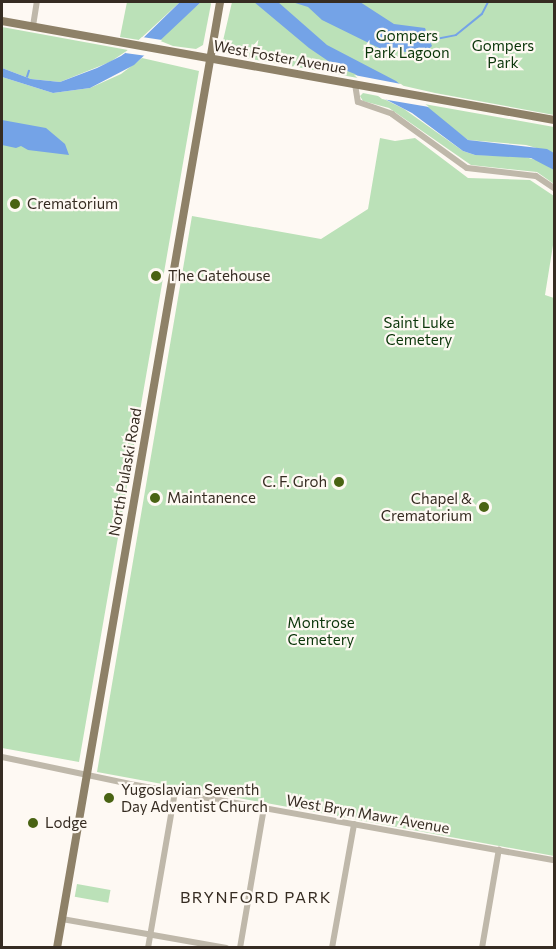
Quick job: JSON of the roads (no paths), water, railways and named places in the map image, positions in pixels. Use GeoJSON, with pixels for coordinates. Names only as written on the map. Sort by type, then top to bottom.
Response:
{"type":"FeatureCollection","features":[{"type":"Feature","properties":{"kind":"main road","name":"North Pulaski Road"},"geometry":{"type":"LineString","coordinates":[[57,948],[220,4]]}},
{"type":"Feature","properties":{"kind":"main road","name":"West Foster Avenue"},"geometry":{"type":"LineString","coordinates":[[2,21],[555,120]]}},
{"type":"Feature","properties":{"kind":"street"},"geometry":{"type":"LineString","coordinates":[[33,26],[37,2]]}},
{"type":"Feature","properties":{"kind":"street"},"geometry":{"type":"LineString","coordinates":[[355,84],[358,102],[393,114],[466,168],[536,176],[555,188]]}},
{"type":"Feature","properties":{"kind":"street","name":"West Bryn Mawr Avenue"},"geometry":{"type":"LineString","coordinates":[[2,757],[264,808],[555,860]]}},
{"type":"Feature","properties":{"kind":"street"},"geometry":{"type":"LineString","coordinates":[[148,948],[175,791]]}},
{"type":"Feature","properties":{"kind":"street"},"geometry":{"type":"LineString","coordinates":[[240,948],[264,808]]}},
{"type":"Feature","properties":{"kind":"street"},"geometry":{"type":"LineString","coordinates":[[332,948],[354,824]]}},
{"type":"Feature","properties":{"kind":"street"},"geometry":{"type":"LineString","coordinates":[[482,948],[499,849]]}},
{"type":"Feature","properties":{"kind":"street"},"geometry":{"type":"LineString","coordinates":[[62,919],[226,948]]}},
{"type":"Feature","properties":{"kind":"water"},"geometry":{"type":"Polygon","coordinates":[[[180,2],[201,2],[134,65],[90,88],[53,93],[2,77],[2,68],[31,79],[60,82],[97,68],[135,46],[180,2]]]}},
{"type":"Feature","properties":{"kind":"water"},"geometry":{"type":"Polygon","coordinates":[[[254,2],[278,2],[327,45],[396,81],[468,140],[547,149],[554,153],[554,170],[531,158],[475,155],[463,151],[412,113],[385,99],[355,74],[337,67],[309,48],[254,2]]]}},
{"type":"Feature","properties":{"kind":"water"},"geometry":{"type":"Polygon","coordinates":[[[292,2],[360,2],[394,24],[425,28],[432,46],[423,54],[381,49],[322,20],[308,7],[292,2]]]}},
{"type":"Feature","properties":{"kind":"water"},"geometry":{"type":"Polygon","coordinates":[[[2,120],[46,128],[65,144],[69,155],[28,150],[21,146],[16,148],[2,145],[2,120]]]}},
{"type":"Feature","properties":{"kind":"waterway"},"geometry":{"type":"LineString","coordinates":[[431,40],[456,35],[482,14],[488,2]]}},
{"type":"Feature","properties":{"kind":"waterway"},"geometry":{"type":"LineString","coordinates":[[27,77],[29,71]]}},
{"type":"Feature","properties":{"kind":"place","name":"Crematorium"},"geometry":{"type":"Point","coordinates":[15,204]}},
{"type":"Feature","properties":{"kind":"place","name":"The Gatehouse"},"geometry":{"type":"Point","coordinates":[156,276]}},
{"type":"Feature","properties":{"kind":"place","name":"C. F. Groh"},"geometry":{"type":"Point","coordinates":[339,482]}},
{"type":"Feature","properties":{"kind":"place","name":"Maintanence"},"geometry":{"type":"Point","coordinates":[155,498]}},
{"type":"Feature","properties":{"kind":"place","name":"Chapel & Crematorium"},"geometry":{"type":"Point","coordinates":[484,507]}},
{"type":"Feature","properties":{"kind":"place","name":"Yugoslavian Seventh Day Adventist Church"},"geometry":{"type":"Point","coordinates":[109,798]}},
{"type":"Feature","properties":{"kind":"place","name":"Lodge"},"geometry":{"type":"Point","coordinates":[33,823]}},
{"type":"Feature","properties":{"kind":"district","name":"BRYNFORD PARK"},"geometry":{"type":"Point","coordinates":[256,897]}},
{"type":"Feature","properties":{"kind":"park label","name":"Gompers Park Lagoon"},"geometry":{"type":"Point","coordinates":[407,44]}},
{"type":"Feature","properties":{"kind":"park label","name":"Gompers Park"},"geometry":{"type":"Point","coordinates":[503,54]}},
{"type":"Feature","properties":{"kind":"park label","name":"Saint Luke Cemetery"},"geometry":{"type":"Point","coordinates":[419,330]}},
{"type":"Feature","properties":{"kind":"park label","name":"Montrose Cemetery"},"geometry":{"type":"Point","coordinates":[321,630]}}]}
